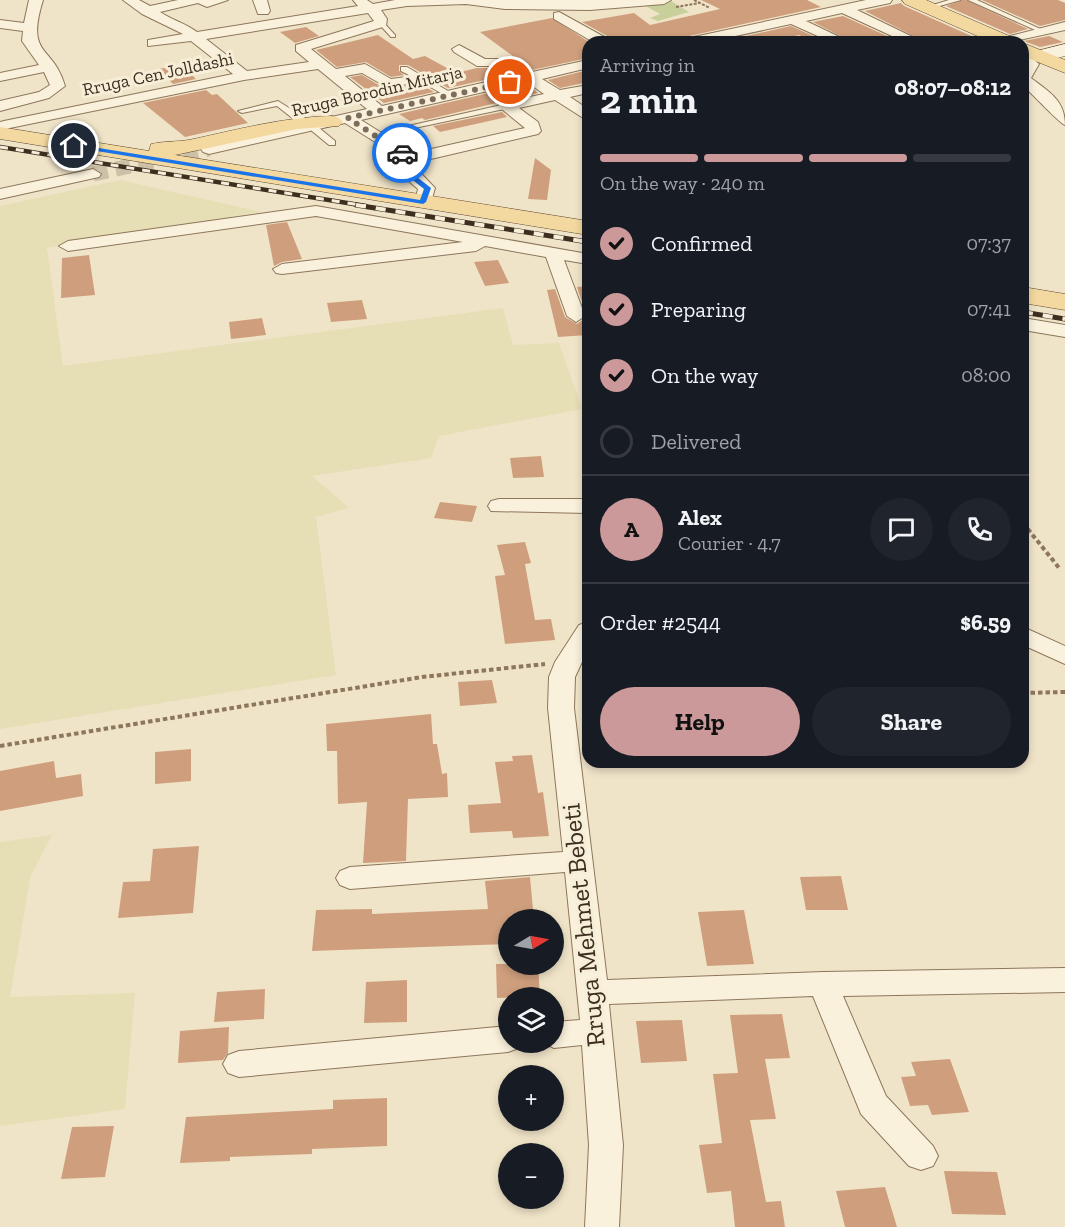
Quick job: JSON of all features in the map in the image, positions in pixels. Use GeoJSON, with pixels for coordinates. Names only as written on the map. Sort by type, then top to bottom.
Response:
{"type":"FeatureCollection","features":[{"type":"Feature","properties":{"kind":"main road"},"geometry":{"type":"LineString","coordinates":[[911,0],[999,36]]}},
{"type":"Feature","properties":{"kind":"main road"},"geometry":{"type":"LineString","coordinates":[[931,2],[1003,36]]}},
{"type":"Feature","properties":{"kind":"main road"},"geometry":{"type":"LineString","coordinates":[[1033,50],[1065,67]]}},
{"type":"Feature","properties":{"kind":"main road"},"geometry":{"type":"LineString","coordinates":[[1,123],[168,149],[327,127]]}},
{"type":"Feature","properties":{"kind":"main road"},"geometry":{"type":"LineString","coordinates":[[1,123],[342,189],[582,227]]}},
{"type":"Feature","properties":{"kind":"main road"},"geometry":{"type":"LineString","coordinates":[[327,127],[215,157],[217,160],[299,173],[342,189]]}},
{"type":"Feature","properties":{"kind":"main road"},"geometry":{"type":"LineString","coordinates":[[1029,296],[1065,302]]}},
{"type":"Feature","properties":{"kind":"street"},"geometry":{"type":"LineString","coordinates":[[1,123],[55,90],[58,83],[29,41],[29,28],[36,0]]}},
{"type":"Feature","properties":{"kind":"street"},"geometry":{"type":"LineString","coordinates":[[130,0],[170,24],[181,26],[244,76]]}},
{"type":"Feature","properties":{"kind":"street"},"geometry":{"type":"LineString","coordinates":[[147,11],[195,0]]}},
{"type":"Feature","properties":{"kind":"street"},"geometry":{"type":"LineString","coordinates":[[201,0],[207,3],[221,0]]}},
{"type":"Feature","properties":{"kind":"street"},"geometry":{"type":"LineString","coordinates":[[153,43],[363,4],[440,0],[556,11],[664,0]]}},
{"type":"Feature","properties":{"kind":"street"},"geometry":{"type":"LineString","coordinates":[[718,36],[885,0]]}},
{"type":"Feature","properties":{"kind":"street"},"geometry":{"type":"LineString","coordinates":[[363,4],[380,18],[381,23],[301,48],[379,111]]}},
{"type":"Feature","properties":{"kind":"street"},"geometry":{"type":"LineString","coordinates":[[844,9],[903,36]]}},
{"type":"Feature","properties":{"kind":"street"},"geometry":{"type":"LineString","coordinates":[[556,11],[594,36]]}},
{"type":"Feature","properties":{"kind":"street"},"geometry":{"type":"LineString","coordinates":[[792,20],[829,36]]}},
{"type":"Feature","properties":{"kind":"street"},"geometry":{"type":"LineString","coordinates":[[0,24],[29,28]]}},
{"type":"Feature","properties":{"kind":"street"},"geometry":{"type":"LineString","coordinates":[[1029,67],[1032,64],[1033,50],[1044,32],[1065,26]]}},
{"type":"Feature","properties":{"kind":"street"},"geometry":{"type":"LineString","coordinates":[[459,49],[482,63],[507,62],[582,112]]}},
{"type":"Feature","properties":{"kind":"street","name":"Rruga Cen Jolldashi"},"geometry":{"type":"LineString","coordinates":[[1,123],[244,76],[322,64]]}},
{"type":"Feature","properties":{"kind":"street","name":"Rruga Borodin Mitarja"},"geometry":{"type":"LineString","coordinates":[[209,149],[327,127],[379,111],[582,65]]}},
{"type":"Feature","properties":{"kind":"street"},"geometry":{"type":"LineString","coordinates":[[0,77],[48,67]]}},
{"type":"Feature","properties":{"kind":"street"},"geometry":{"type":"LineString","coordinates":[[338,77],[374,74],[388,84],[410,74]]}},
{"type":"Feature","properties":{"kind":"street"},"geometry":{"type":"LineString","coordinates":[[1029,84],[1049,100],[1065,120]]}},
{"type":"Feature","properties":{"kind":"street"},"geometry":{"type":"LineString","coordinates":[[506,106],[582,90]]}},
{"type":"Feature","properties":{"kind":"street"},"geometry":{"type":"LineString","coordinates":[[327,127],[372,135],[408,155],[424,156],[533,131],[533,125],[506,106]]}},
{"type":"Feature","properties":{"kind":"street"},"geometry":{"type":"LineString","coordinates":[[408,155],[403,163],[411,175],[428,188],[423,202]]}},
{"type":"Feature","properties":{"kind":"street"},"geometry":{"type":"LineString","coordinates":[[0,194],[93,174]]}},
{"type":"Feature","properties":{"kind":"street"},"geometry":{"type":"LineString","coordinates":[[68,246],[304,211],[338,213],[582,258]]}},
{"type":"Feature","properties":{"kind":"street"},"geometry":{"type":"LineString","coordinates":[[282,269],[500,244]]}},
{"type":"Feature","properties":{"kind":"street"},"geometry":{"type":"LineString","coordinates":[[553,253],[576,316]]}},
{"type":"Feature","properties":{"kind":"street"},"geometry":{"type":"LineString","coordinates":[[1029,325],[1065,331]]}},
{"type":"Feature","properties":{"kind":"street"},"geometry":{"type":"LineString","coordinates":[[500,506],[582,506]]}},
{"type":"Feature","properties":{"kind":"street"},"geometry":{"type":"LineString","coordinates":[[1029,638],[1065,656]]}},
{"type":"Feature","properties":{"kind":"street","name":"Rruga Mehmet Bebeti"},"geometry":{"type":"LineString","coordinates":[[582,639],[567,662],[562,677],[561,708],[593,993],[594,1031],[606,1144],[602,1227]]}},
{"type":"Feature","properties":{"kind":"street"},"geometry":{"type":"LineString","coordinates":[[350,878],[577,861]]}},
{"type":"Feature","properties":{"kind":"street"},"geometry":{"type":"LineString","coordinates":[[593,993],[823,984],[1065,980]]}},
{"type":"Feature","properties":{"kind":"street"},"geometry":{"type":"LineString","coordinates":[[823,984],[873,1104],[921,1156]]}},
{"type":"Feature","properties":{"kind":"street"},"geometry":{"type":"LineString","coordinates":[[564,1034],[594,1031]]}},
{"type":"Feature","properties":{"kind":"street"},"geometry":{"type":"LineString","coordinates":[[239,1064],[498,1040]]}},
{"type":"Feature","properties":{"kind":"lane"},"geometry":{"type":"LineString","coordinates":[[931,2],[958,0]]}},
{"type":"Feature","properties":{"kind":"lane"},"geometry":{"type":"LineString","coordinates":[[971,0],[1044,32]]}},
{"type":"Feature","properties":{"kind":"lane"},"geometry":{"type":"LineString","coordinates":[[381,23],[393,36]]}},
{"type":"Feature","properties":{"kind":"lane"},"geometry":{"type":"LineString","coordinates":[[410,74],[430,81],[451,95]]}},
{"type":"Feature","properties":{"kind":"lane"},"geometry":{"type":"LineString","coordinates":[[242,111],[278,103],[298,119],[327,127]]}},
{"type":"Feature","properties":{"kind":"lane"},"geometry":{"type":"LineString","coordinates":[[372,135],[506,106]]}},
{"type":"Feature","properties":{"kind":"path"},"geometry":{"type":"LineString","coordinates":[[694,0],[710,8]]}},
{"type":"Feature","properties":{"kind":"path"},"geometry":{"type":"LineString","coordinates":[[680,6],[699,3]]}},
{"type":"Feature","properties":{"kind":"path"},"geometry":{"type":"LineString","coordinates":[[1029,530],[1060,569]]}},
{"type":"Feature","properties":{"kind":"path"},"geometry":{"type":"LineString","coordinates":[[0,746],[422,677],[567,662]]}},
{"type":"Feature","properties":{"kind":"path"},"geometry":{"type":"LineString","coordinates":[[1029,693],[1065,692]]}},
{"type":"Feature","properties":{"kind":"shaded area"},"geometry":{"type":"Polygon","coordinates":[[[120,180],[261,212],[47,248],[63,366],[503,308],[513,345],[559,343],[582,409],[439,436],[431,458],[312,476],[349,508],[316,517],[336,675],[0,729],[0,206],[120,180]]]}},
{"type":"Feature","properties":{"kind":"shaded area"},"geometry":{"type":"Polygon","coordinates":[[[52,835],[30,878],[10,997],[135,993],[125,1109],[0,1126],[0,842],[52,835]]]}},
{"type":"Feature","properties":{"kind":"green space"},"geometry":{"type":"Polygon","coordinates":[[[671,1],[689,12],[658,21],[650,18],[660,14],[642,4],[671,1]]]}},
{"type":"Feature","properties":{"kind":"building"},"geometry":{"type":"Polygon","coordinates":[[[701,0],[807,0],[821,7],[689,36],[607,36],[582,22],[634,13],[650,25],[720,9],[701,0]]]}},
{"type":"Feature","properties":{"kind":"building"},"geometry":{"type":"Polygon","coordinates":[[[963,0],[1028,29],[1010,34],[946,6],[963,0]]]}},
{"type":"Feature","properties":{"kind":"building"},"geometry":{"type":"Polygon","coordinates":[[[982,0],[1058,0],[1065,3],[1065,20],[1040,26],[982,0]]]}},
{"type":"Feature","properties":{"kind":"building"},"geometry":{"type":"Polygon","coordinates":[[[901,3],[972,36],[913,36],[865,11],[901,3]]]}},
{"type":"Feature","properties":{"kind":"building"},"geometry":{"type":"Polygon","coordinates":[[[843,16],[887,36],[840,36],[813,22],[843,16]]]}},
{"type":"Feature","properties":{"kind":"building"},"geometry":{"type":"Polygon","coordinates":[[[552,18],[582,37],[582,59],[532,70],[480,32],[552,18]]]}},
{"type":"Feature","properties":{"kind":"building"},"geometry":{"type":"Polygon","coordinates":[[[791,26],[813,36],[799,35],[746,36],[791,26]]]}},
{"type":"Feature","properties":{"kind":"building"},"geometry":{"type":"Polygon","coordinates":[[[306,27],[319,36],[295,43],[280,32],[306,27]]]}},
{"type":"Feature","properties":{"kind":"building"},"geometry":{"type":"Polygon","coordinates":[[[378,35],[413,59],[425,56],[456,73],[477,68],[503,68],[512,74],[448,88],[408,65],[399,65],[399,71],[404,75],[391,77],[366,62],[337,67],[316,50],[378,35]]]}},
{"type":"Feature","properties":{"kind":"building"},"geometry":{"type":"Polygon","coordinates":[[[1049,36],[1063,42],[1040,47],[1029,43],[1029,40],[1049,36]]]}},
{"type":"Feature","properties":{"kind":"building"},"geometry":{"type":"Polygon","coordinates":[[[182,65],[196,79],[173,84],[159,69],[182,65]]]}},
{"type":"Feature","properties":{"kind":"building"},"geometry":{"type":"Polygon","coordinates":[[[582,72],[582,83],[560,88],[548,80],[582,72]]]}},
{"type":"Feature","properties":{"kind":"building"},"geometry":{"type":"Polygon","coordinates":[[[362,75],[387,90],[420,84],[434,92],[384,103],[350,77],[362,75]]]}},
{"type":"Feature","properties":{"kind":"building"},"geometry":{"type":"Polygon","coordinates":[[[527,84],[538,93],[425,120],[422,118],[410,121],[399,114],[527,84]]]}},
{"type":"Feature","properties":{"kind":"building"},"geometry":{"type":"Polygon","coordinates":[[[206,90],[212,95],[217,94],[248,123],[185,137],[143,103],[206,90]]]}},
{"type":"Feature","properties":{"kind":"building"},"geometry":{"type":"Polygon","coordinates":[[[502,112],[507,117],[440,132],[433,126],[502,112]]]}},
{"type":"Feature","properties":{"kind":"building"},"geometry":{"type":"Polygon","coordinates":[[[535,158],[551,170],[547,200],[528,199],[535,158]]]}},
{"type":"Feature","properties":{"kind":"building"},"geometry":{"type":"Polygon","coordinates":[[[287,222],[302,259],[282,262],[274,266],[266,225],[287,222]]]}},
{"type":"Feature","properties":{"kind":"building"},"geometry":{"type":"Polygon","coordinates":[[[89,255],[95,295],[61,298],[62,258],[89,255]]]}},
{"type":"Feature","properties":{"kind":"building"},"geometry":{"type":"Polygon","coordinates":[[[498,260],[509,283],[485,286],[474,262],[498,260]]]}},
{"type":"Feature","properties":{"kind":"building"},"geometry":{"type":"Polygon","coordinates":[[[577,287],[582,287],[582,302],[577,287]]]}},
{"type":"Feature","properties":{"kind":"building"},"geometry":{"type":"Polygon","coordinates":[[[555,289],[565,317],[577,324],[582,320],[582,335],[558,337],[547,290],[555,289]]]}},
{"type":"Feature","properties":{"kind":"building"},"geometry":{"type":"Polygon","coordinates":[[[362,300],[367,319],[331,322],[327,303],[362,300]]]}},
{"type":"Feature","properties":{"kind":"building"},"geometry":{"type":"Polygon","coordinates":[[[262,318],[266,335],[231,339],[229,322],[262,318]]]}},
{"type":"Feature","properties":{"kind":"building"},"geometry":{"type":"Polygon","coordinates":[[[541,456],[544,477],[513,478],[510,458],[541,456]]]}},
{"type":"Feature","properties":{"kind":"building"},"geometry":{"type":"Polygon","coordinates":[[[440,502],[477,506],[472,522],[434,518],[440,502]]]}},
{"type":"Feature","properties":{"kind":"building"},"geometry":{"type":"Polygon","coordinates":[[[525,542],[531,563],[525,564],[535,620],[551,619],[555,640],[505,644],[495,576],[505,575],[497,545],[525,542]]]}},
{"type":"Feature","properties":{"kind":"building"},"geometry":{"type":"Polygon","coordinates":[[[492,680],[497,703],[460,706],[458,682],[492,680]]]}},
{"type":"Feature","properties":{"kind":"building"},"geometry":{"type":"Polygon","coordinates":[[[431,714],[433,744],[437,744],[442,774],[447,773],[448,797],[408,799],[406,861],[363,863],[367,802],[338,804],[337,751],[327,751],[326,724],[431,714]]]}},
{"type":"Feature","properties":{"kind":"building"},"geometry":{"type":"Polygon","coordinates":[[[191,749],[191,781],[155,784],[155,752],[191,749]]]}},
{"type":"Feature","properties":{"kind":"building"},"geometry":{"type":"Polygon","coordinates":[[[532,755],[538,793],[543,792],[549,836],[513,838],[512,831],[470,833],[468,805],[501,803],[495,762],[513,761],[512,756],[532,755]]]}},
{"type":"Feature","properties":{"kind":"building"},"geometry":{"type":"Polygon","coordinates":[[[54,761],[56,778],[81,774],[83,796],[0,811],[0,771],[54,761]]]}},
{"type":"Feature","properties":{"kind":"building"},"geometry":{"type":"Polygon","coordinates":[[[199,846],[193,913],[118,918],[123,882],[150,881],[153,849],[199,846]]]}},
{"type":"Feature","properties":{"kind":"building"},"geometry":{"type":"Polygon","coordinates":[[[841,876],[848,910],[806,910],[800,877],[841,876]]]}},
{"type":"Feature","properties":{"kind":"building"},"geometry":{"type":"Polygon","coordinates":[[[530,877],[533,909],[498,909],[498,944],[312,951],[316,910],[372,909],[372,914],[488,909],[485,881],[530,877]]]}},
{"type":"Feature","properties":{"kind":"building"},"geometry":{"type":"Polygon","coordinates":[[[744,910],[754,964],[707,966],[698,912],[744,910]]]}},
{"type":"Feature","properties":{"kind":"building"},"geometry":{"type":"Polygon","coordinates":[[[496,964],[498,964],[498,975],[539,975],[539,987],[498,987],[497,998],[496,964]]]}},
{"type":"Feature","properties":{"kind":"building"},"geometry":{"type":"Polygon","coordinates":[[[407,980],[407,1022],[364,1023],[366,982],[407,980]]]}},
{"type":"Feature","properties":{"kind":"building"},"geometry":{"type":"Polygon","coordinates":[[[265,989],[264,1019],[214,1022],[217,992],[265,989]]]}},
{"type":"Feature","properties":{"kind":"building"},"geometry":{"type":"Polygon","coordinates":[[[782,1014],[790,1058],[765,1059],[776,1119],[750,1120],[766,1202],[781,1201],[785,1227],[735,1227],[731,1191],[707,1193],[699,1145],[722,1143],[713,1074],[738,1073],[730,1015],[782,1014]]]}},
{"type":"Feature","properties":{"kind":"building"},"geometry":{"type":"Polygon","coordinates":[[[682,1020],[687,1061],[641,1063],[636,1021],[682,1020]]]}},
{"type":"Feature","properties":{"kind":"building"},"geometry":{"type":"Polygon","coordinates":[[[229,1027],[228,1053],[223,1060],[178,1063],[180,1031],[229,1027]]]}},
{"type":"Feature","properties":{"kind":"building"},"geometry":{"type":"Polygon","coordinates":[[[950,1059],[969,1112],[932,1115],[928,1105],[910,1106],[901,1077],[916,1076],[911,1062],[950,1059]]]}},
{"type":"Feature","properties":{"kind":"building"},"geometry":{"type":"Polygon","coordinates":[[[387,1098],[387,1146],[312,1149],[312,1154],[230,1157],[230,1161],[180,1163],[186,1117],[333,1109],[333,1100],[387,1098]]]}},
{"type":"Feature","properties":{"kind":"building"},"geometry":{"type":"Polygon","coordinates":[[[114,1126],[105,1177],[61,1179],[72,1127],[114,1126]]]}},
{"type":"Feature","properties":{"kind":"building"},"geometry":{"type":"Polygon","coordinates":[[[944,1171],[997,1172],[1006,1215],[952,1214],[944,1171]]]}},
{"type":"Feature","properties":{"kind":"building"},"geometry":{"type":"Polygon","coordinates":[[[885,1187],[897,1227],[845,1227],[836,1191],[885,1187]]]}},
{"type":"Feature","properties":{"kind":"tunnel"},"geometry":{"type":"LineString","coordinates":[[93,174],[209,149]]}},
{"type":"Feature","properties":{"kind":"railway"},"geometry":{"type":"LineString","coordinates":[[0,147],[366,206]]}},
{"type":"Feature","properties":{"kind":"railway"},"geometry":{"type":"LineString","coordinates":[[356,205],[582,241]]}},
{"type":"Feature","properties":{"kind":"railway"},"geometry":{"type":"LineString","coordinates":[[1029,313],[1065,319]]}},
{"type":"Feature","properties":{"kind":"way so far"},"geometry":{"type":"LineString","coordinates":[[402,153],[348,118],[510,82]]}},
{"type":"Feature","properties":{"kind":"route"},"geometry":{"type":"LineString","coordinates":[[74,146],[423,202],[428,188],[411,175],[403,163],[408,155],[402,153]]}}]}
